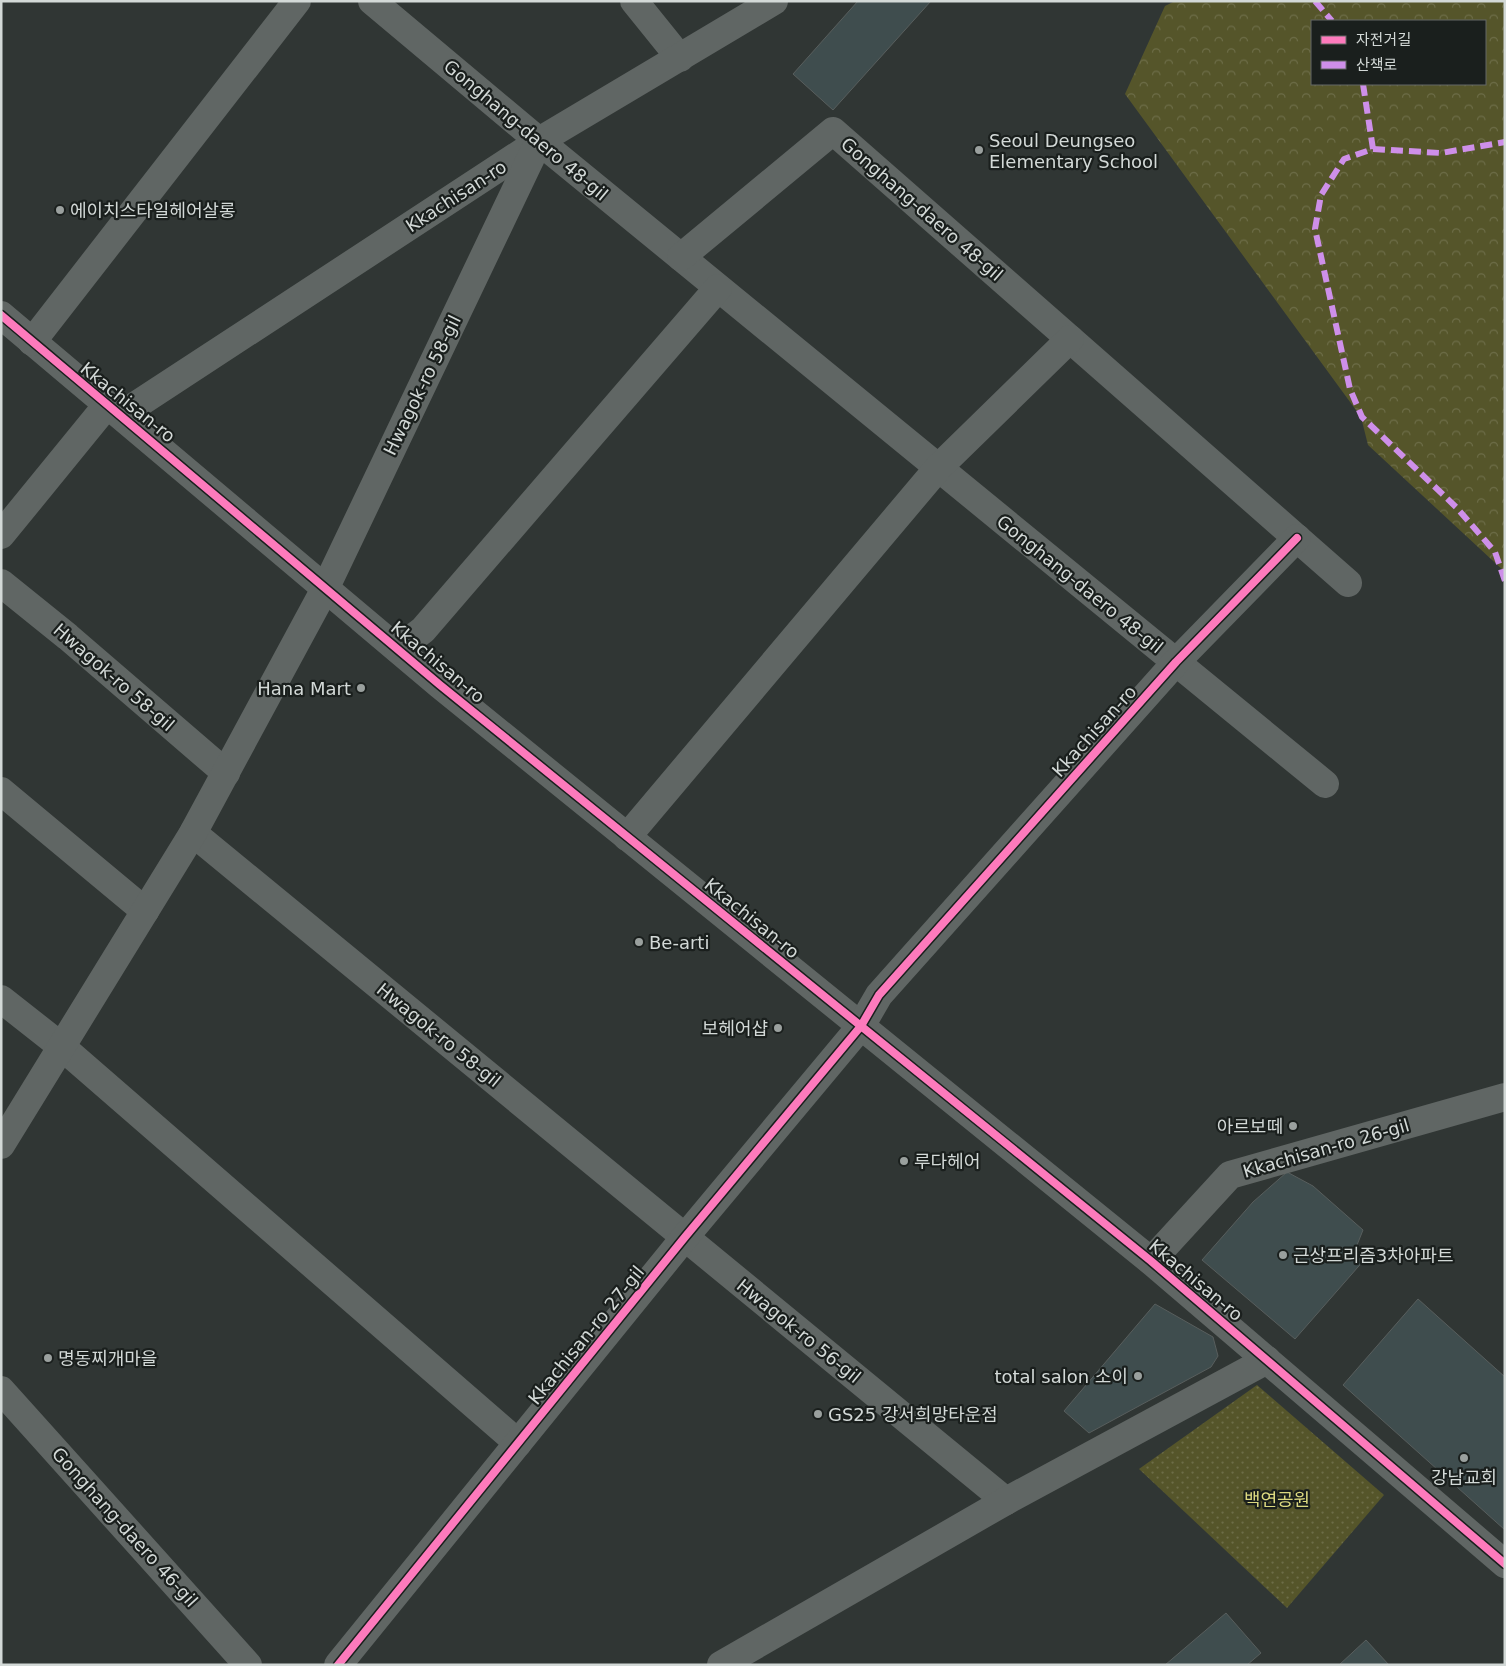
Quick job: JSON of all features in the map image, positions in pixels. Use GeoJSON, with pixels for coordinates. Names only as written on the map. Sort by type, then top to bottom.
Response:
{"type":"FeatureCollection","features":[{"type":"Feature","properties":{"kind":"street"},"geometry":{"type":"LineString","coordinates":[[32,342],[297,1]]}},
{"type":"Feature","properties":{"kind":"street","name":"Gonghang-daero 48-gil"},"geometry":{"type":"LineString","coordinates":[[372,1],[539,141],[1325,784]]}},
{"type":"Feature","properties":{"kind":"street"},"geometry":{"type":"LineString","coordinates":[[634,1],[680,58]]}},
{"type":"Feature","properties":{"kind":"street"},"geometry":{"type":"LineString","coordinates":[[539,141],[774,1]]}},
{"type":"Feature","properties":{"kind":"street","name":"Gonghang-daero 48-gil"},"geometry":{"type":"LineString","coordinates":[[681,257],[833,130],[1348,583]]}},
{"type":"Feature","properties":{"kind":"street","name":"Kkachisan-ro"},"geometry":{"type":"LineString","coordinates":[[114,410],[539,141]]}},
{"type":"Feature","properties":{"kind":"street","name":"Hwagok-ro 58-gil"},"geometry":{"type":"LineString","coordinates":[[1,1145],[193,833],[326,587],[539,141]]}},
{"type":"Feature","properties":{"kind":"street","name":"Kkachisan-ro"},"geometry":{"type":"LineString","coordinates":[[398,649],[423,630],[718,288]]}},
{"type":"Feature","properties":{"kind":"street","name":"Kkachisan-ro"},"geometry":{"type":"LineString","coordinates":[[1,315],[398,649],[1151,1261],[1505,1564]]}},
{"type":"Feature","properties":{"kind":"street"},"geometry":{"type":"LineString","coordinates":[[628,837],[938,468],[1070,339]]}},
{"type":"Feature","properties":{"kind":"street"},"geometry":{"type":"LineString","coordinates":[[1,535],[114,410]]}},
{"type":"Feature","properties":{"kind":"street","name":"Gonghang-daero 48-gil"},"geometry":{"type":"LineString","coordinates":[[1176,662],[1297,538]]}},
{"type":"Feature","properties":{"kind":"street","name":"Hwagok-ro 58-gil"},"geometry":{"type":"LineString","coordinates":[[1,583],[68,637],[226,773]]}},
{"type":"Feature","properties":{"kind":"street","name":"Kkachisan-ro"},"geometry":{"type":"LineString","coordinates":[[861,1026],[879,995],[1176,662]]}},
{"type":"Feature","properties":{"kind":"street"},"geometry":{"type":"LineString","coordinates":[[1,791],[145,911]]}},
{"type":"Feature","properties":{"kind":"street","name":"Hwagok-ro 58-gil"},"geometry":{"type":"LineString","coordinates":[[193,833],[685,1237]]}},
{"type":"Feature","properties":{"kind":"street"},"geometry":{"type":"LineString","coordinates":[[1,999],[62,1047],[518,1443]]}},
{"type":"Feature","properties":{"kind":"street","name":"Kkachisan-ro 27-gil"},"geometry":{"type":"LineString","coordinates":[[338,1665],[685,1237],[861,1026]]}},
{"type":"Feature","properties":{"kind":"street","name":"Kkachisan-ro 26-gil"},"geometry":{"type":"LineString","coordinates":[[1151,1261],[1230,1175],[1505,1097]]}},
{"type":"Feature","properties":{"kind":"street","name":"Hwagok-ro 56-gil"},"geometry":{"type":"LineString","coordinates":[[685,1237],[1006,1501]]}},
{"type":"Feature","properties":{"kind":"street"},"geometry":{"type":"LineString","coordinates":[[721,1665],[1006,1501],[1267,1360]]}},
{"type":"Feature","properties":{"kind":"street","name":"Gonghang-daero 46-gil"},"geometry":{"type":"LineString","coordinates":[[1,1390],[248,1665]]}},
{"type":"Feature","properties":{"kind":"green space"},"geometry":{"type":"Polygon","coordinates":[[[1175,1],[1505,1],[1505,572],[1368,445],[1361,417],[1125,94],[1165,6],[1175,1]]]}},
{"type":"Feature","properties":{"kind":"green space","name":"백연공원"},"geometry":{"type":"Polygon","coordinates":[[[1257,1385],[1384,1495],[1287,1608],[1139,1469],[1257,1385]]]}},
{"type":"Feature","properties":{"kind":"building"},"geometry":{"type":"Polygon","coordinates":[[[858,1],[931,1],[833,110],[793,74],[858,1]]]}},
{"type":"Feature","properties":{"kind":"building","name":"근상프리즘3차아파트"},"geometry":{"type":"Polygon","coordinates":[[[1287,1172],[1313,1186],[1363,1230],[1355,1250],[1365,1259],[1295,1339],[1202,1260],[1253,1202],[1287,1172]]]}},
{"type":"Feature","properties":{"kind":"building","name":"강남교회"},"geometry":{"type":"Polygon","coordinates":[[[1418,1299],[1505,1377],[1505,1530],[1343,1385],[1418,1299]]]}},
{"type":"Feature","properties":{"kind":"building"},"geometry":{"type":"Polygon","coordinates":[[[1155,1304],[1213,1337],[1218,1356],[1211,1367],[1089,1433],[1064,1411],[1155,1304]]]}},
{"type":"Feature","properties":{"kind":"building"},"geometry":{"type":"Polygon","coordinates":[[[1226,1613],[1261,1653],[1247,1665],[1165,1665],[1226,1613]]]}},
{"type":"Feature","properties":{"kind":"building"},"geometry":{"type":"Polygon","coordinates":[[[1366,1640],[1389,1665],[1339,1665],[1366,1640]]]}},
{"type":"Feature","properties":{"kind":"marked path"},"geometry":{"type":"LineString","coordinates":[[1315,1],[1331,20]]}},
{"type":"Feature","properties":{"kind":"marked path"},"geometry":{"type":"LineString","coordinates":[[1363,85],[1373,149],[1344,159],[1321,195],[1315,229],[1350,389],[1362,417],[1457,508],[1495,552],[1505,581]]}},
{"type":"Feature","properties":{"kind":"marked path"},"geometry":{"type":"LineString","coordinates":[[1373,149],[1441,153],[1505,142]]}},
{"type":"Feature","properties":{"kind":"cycle path"},"geometry":{"type":"LineString","coordinates":[[1,315],[440,685],[1151,1261],[1505,1564]]}},
{"type":"Feature","properties":{"kind":"cycle path"},"geometry":{"type":"LineString","coordinates":[[338,1665],[685,1237],[861,1026],[879,995],[1176,662],[1297,538]]}},
{"type":"Feature","properties":{"kind":"place","name":"Seoul Deungseo Elementary School"},"geometry":{"type":"Point","coordinates":[979,150]}},
{"type":"Feature","properties":{"kind":"place","name":"에이치스타일헤어살롱"},"geometry":{"type":"Point","coordinates":[60,210]}},
{"type":"Feature","properties":{"kind":"place","name":"Hana Mart"},"geometry":{"type":"Point","coordinates":[361,688]}},
{"type":"Feature","properties":{"kind":"place","name":"Be-arti"},"geometry":{"type":"Point","coordinates":[639,942]}},
{"type":"Feature","properties":{"kind":"place","name":"보헤어샵"},"geometry":{"type":"Point","coordinates":[778,1028]}},
{"type":"Feature","properties":{"kind":"place","name":"아르보떼"},"geometry":{"type":"Point","coordinates":[1293,1126]}},
{"type":"Feature","properties":{"kind":"place","name":"루다헤어"},"geometry":{"type":"Point","coordinates":[904,1161]}},
{"type":"Feature","properties":{"kind":"place","name":"근상프리즘3차아파트"},"geometry":{"type":"Point","coordinates":[1283,1255]}},
{"type":"Feature","properties":{"kind":"place","name":"명동찌개마을"},"geometry":{"type":"Point","coordinates":[48,1358]}},
{"type":"Feature","properties":{"kind":"place","name":"total salon 소이"},"geometry":{"type":"Point","coordinates":[1138,1376]}},
{"type":"Feature","properties":{"kind":"place","name":"GS25 강서희망타운점"},"geometry":{"type":"Point","coordinates":[818,1414]}},
{"type":"Feature","properties":{"kind":"place","name":"강남교회"},"geometry":{"type":"Point","coordinates":[1464,1458]}}]}
